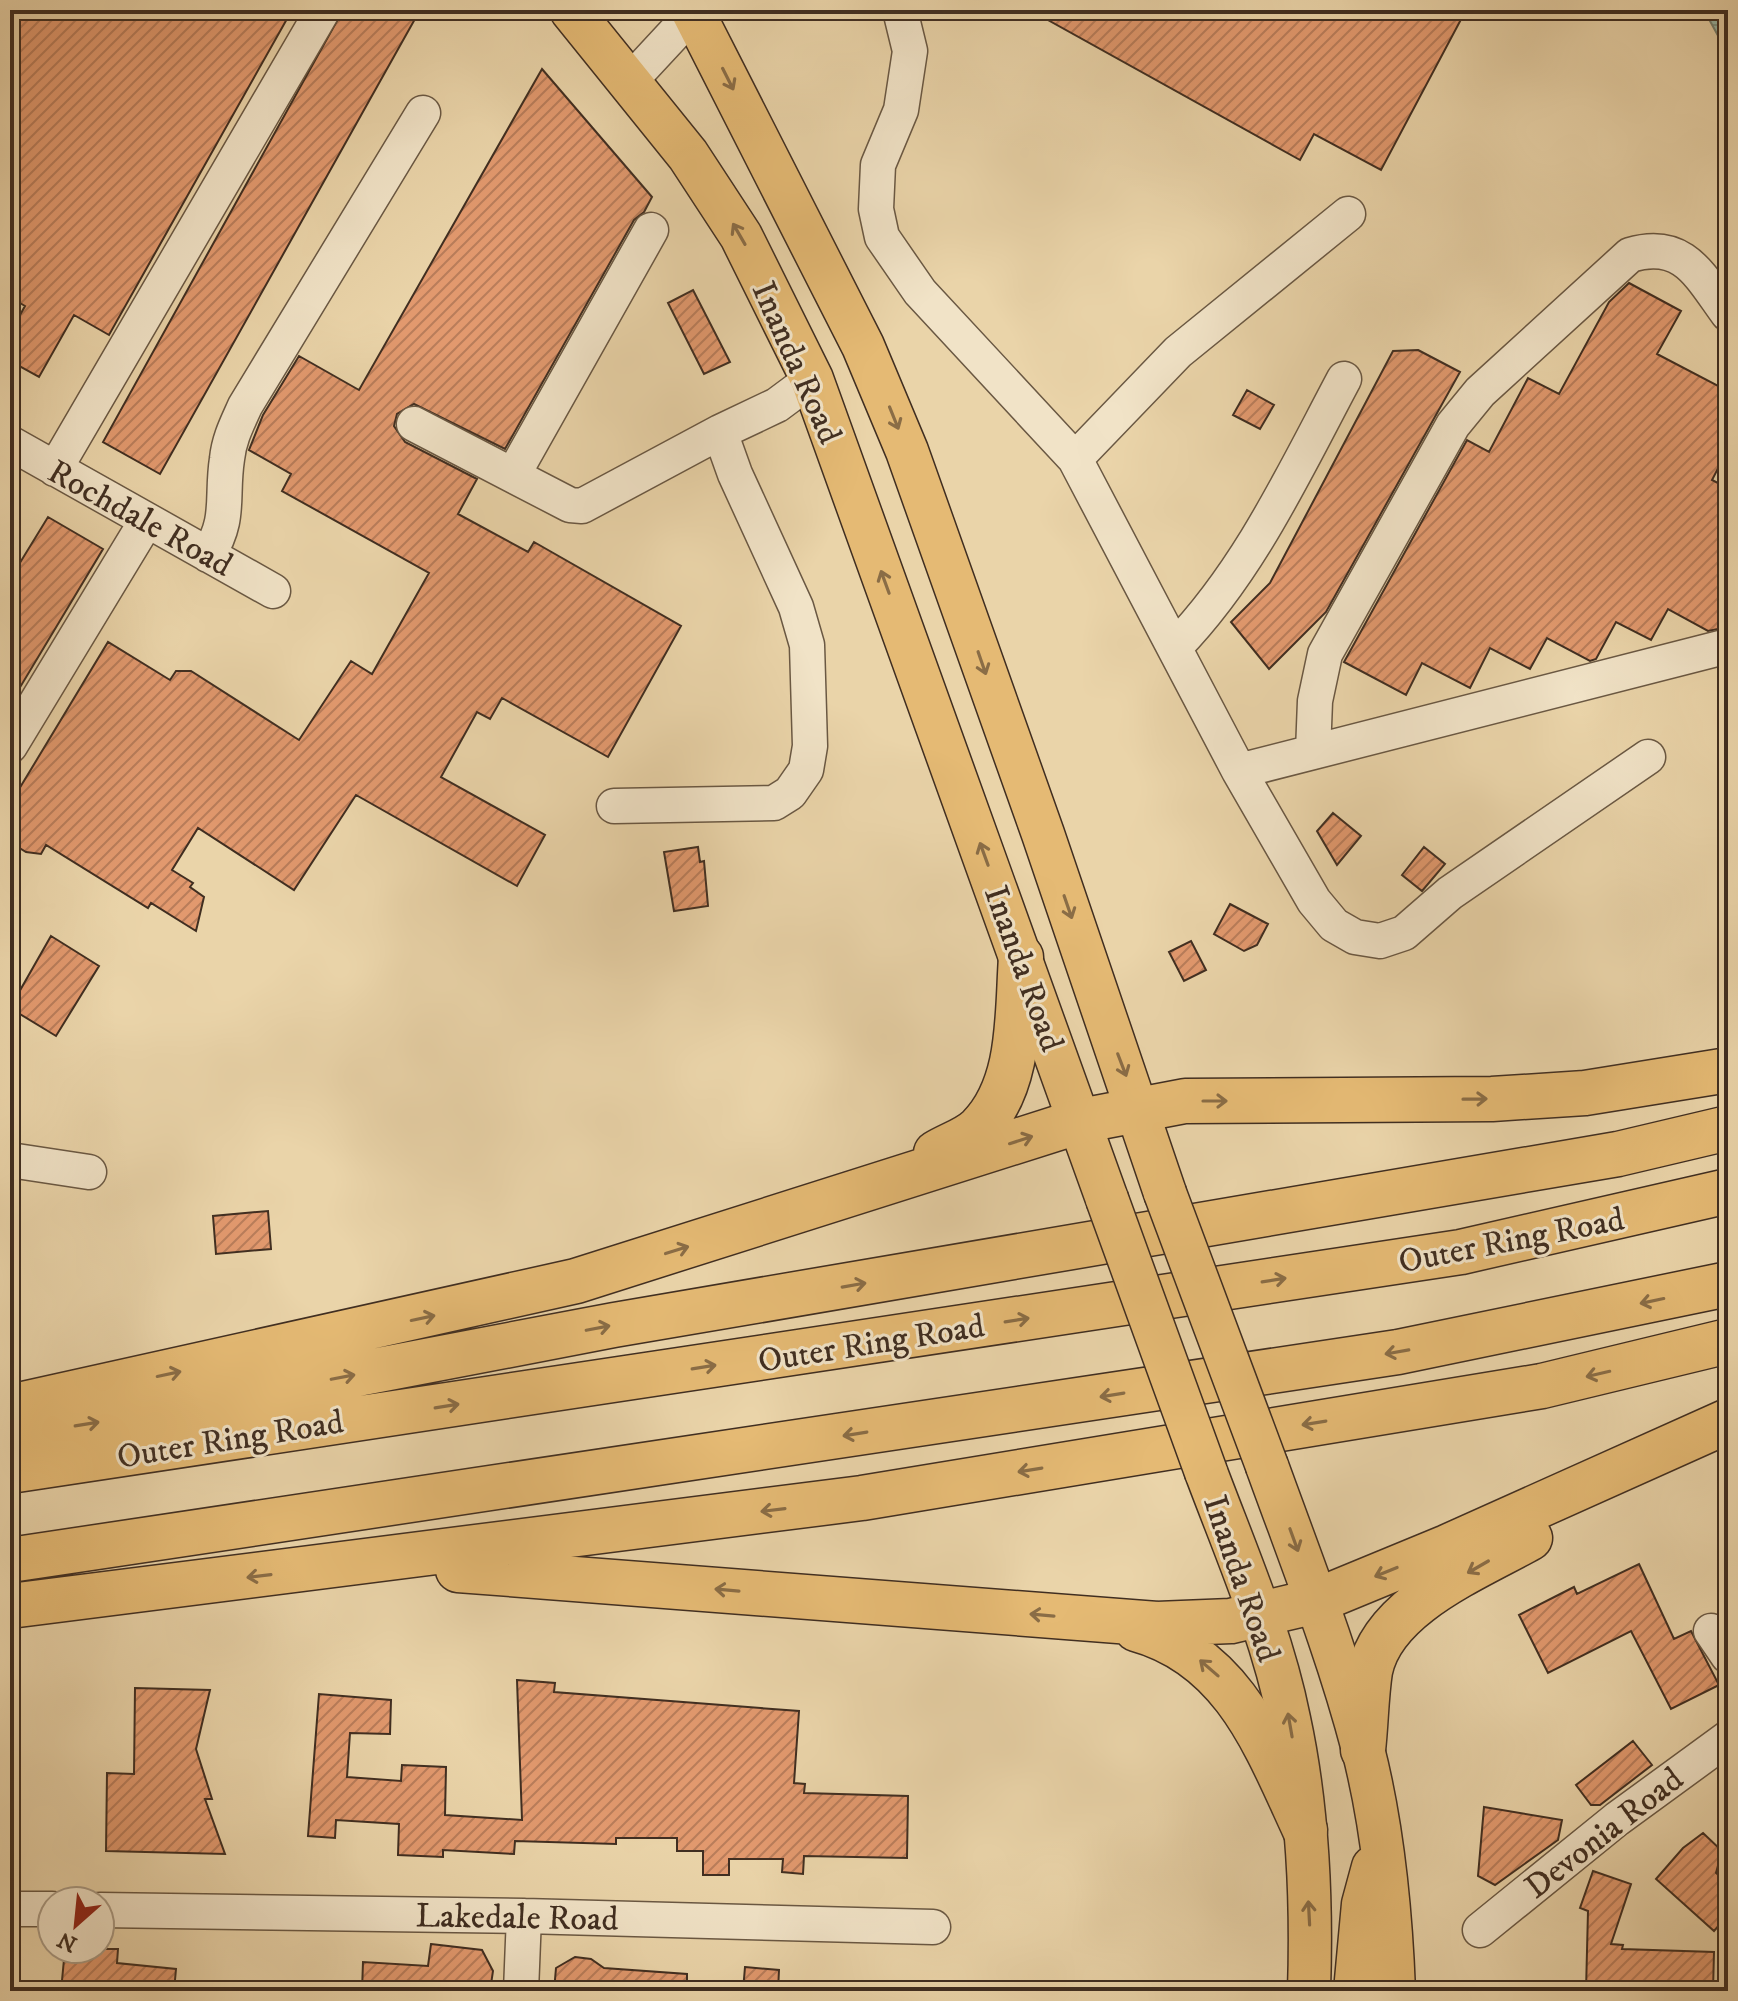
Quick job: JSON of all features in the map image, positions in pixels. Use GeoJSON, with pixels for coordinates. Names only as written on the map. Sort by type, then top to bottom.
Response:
{"type":"FeatureCollection","features":[{"type":"Feature","properties":{"kind":"highway"},"geometry":{"type":"LineString","coordinates":[[867,1190],[976,1131],[1000,1098],[1011,1070],[1021,957]]}},
{"type":"Feature","properties":{"kind":"highway"},"geometry":{"type":"LineString","coordinates":[[10,1407],[406,1322],[576,1281],[1080,1121],[1138,1107],[1185,1101],[1492,1099],[1585,1093],[1728,1070]]}},
{"type":"Feature","properties":{"kind":"highway"},"geometry":{"type":"LineString","coordinates":[[10,1436],[159,1412],[614,1325],[1618,1154],[1728,1128]]}},
{"type":"Feature","properties":{"kind":"highway","name":"Outer Ring Road"},"geometry":{"type":"LineString","coordinates":[[10,1471],[1461,1252],[1728,1191]]}},
{"type":"Feature","properties":{"kind":"highway"},"geometry":{"type":"LineString","coordinates":[[10,1560],[1398,1352],[1728,1284]]}},
{"type":"Feature","properties":{"kind":"highway"},"geometry":{"type":"LineString","coordinates":[[10,1606],[862,1498],[1542,1386],[1728,1341]]}},
{"type":"Feature","properties":{"kind":"highway"},"geometry":{"type":"LineString","coordinates":[[336,1567],[515,1573],[1157,1624],[1231,1621],[1316,1601],[1447,1547],[1721,1424]]}},
{"type":"Feature","properties":{"kind":"highway"},"geometry":{"type":"LineString","coordinates":[[1363,1750],[1371,1668],[1387,1633],[1410,1608],[1721,1424]]}},
{"type":"Feature","properties":{"kind":"highway"},"geometry":{"type":"LineString","coordinates":[[1102,1619],[1160,1636],[1189,1651],[1221,1678],[1245,1711],[1305,1830]]}},
{"type":"Feature","properties":{"kind":"main road","name":"Inanda Road"},"geometry":{"type":"LineString","coordinates":[[571,10],[688,155],[741,236],[812,379],[1259,1616],[1289,1719],[1305,1830],[1311,1938],[1309,1991]]}},
{"type":"Feature","properties":{"kind":"main road","name":"Inanda Road"},"geometry":{"type":"LineString","coordinates":[[694,11],[877,376],[907,451],[1138,1107],[1165,1193],[1316,1601],[1363,1750],[1380,1839],[1392,1935],[1394,1991]]}},
{"type":"Feature","properties":{"kind":"main road"},"geometry":{"type":"LineString","coordinates":[[1355,1991],[1363,1904],[1380,1839]]}},
{"type":"Feature","properties":{"kind":"main road"},"geometry":{"type":"LineString","coordinates":[[1380,1839],[1398,1872],[1416,1991]]}},
{"type":"Feature","properties":{"kind":"street"},"geometry":{"type":"LineString","coordinates":[[55,469],[323,10]]}},
{"type":"Feature","properties":{"kind":"street"},"geometry":{"type":"LineString","coordinates":[[630,81],[694,11]]}},
{"type":"Feature","properties":{"kind":"street"},"geometry":{"type":"LineString","coordinates":[[911,14],[910,51],[901,110],[878,165],[876,209],[882,237],[920,292],[1075,459],[1239,771],[1314,901],[1334,925],[1355,937],[1380,941],[1404,933],[1450,893],[1648,757]]}},
{"type":"Feature","properties":{"kind":"street"},"geometry":{"type":"LineString","coordinates":[[208,555],[220,536],[226,513],[226,461],[231,435],[245,406],[423,113]]}},
{"type":"Feature","properties":{"kind":"street"},"geometry":{"type":"LineString","coordinates":[[1075,459],[1178,352],[1348,214]]}},
{"type":"Feature","properties":{"kind":"street"},"geometry":{"type":"LineString","coordinates":[[513,475],[651,230]]}},
{"type":"Feature","properties":{"kind":"street"},"geometry":{"type":"LineString","coordinates":[[1313,752],[1315,701],[1325,654],[1453,425],[1480,392],[1630,255],[1650,249],[1676,253],[1693,267],[1728,314]]}},
{"type":"Feature","properties":{"kind":"street"},"geometry":{"type":"LineString","coordinates":[[414,424],[570,505],[582,506],[777,405],[812,379]]}},
{"type":"Feature","properties":{"kind":"street"},"geometry":{"type":"LineString","coordinates":[[1175,647],[1230,581],[1344,379]]}},
{"type":"Feature","properties":{"kind":"street"},"geometry":{"type":"LineString","coordinates":[[614,806],[774,803],[790,793],[806,770],[811,718],[807,645],[796,607],[735,474],[720,432]]}},
{"type":"Feature","properties":{"kind":"street","name":"Rochdale Road"},"geometry":{"type":"LineString","coordinates":[[10,443],[273,591]]}},
{"type":"Feature","properties":{"kind":"street"},"geometry":{"type":"LineString","coordinates":[[10,746],[147,520]]}},
{"type":"Feature","properties":{"kind":"street"},"geometry":{"type":"LineString","coordinates":[[1239,771],[1728,646]]}},
{"type":"Feature","properties":{"kind":"street"},"geometry":{"type":"LineString","coordinates":[[10,1160],[89,1172]]}},
{"type":"Feature","properties":{"kind":"street","name":"Devonia Road"},"geometry":{"type":"LineString","coordinates":[[1480,1930],[1617,1819],[1728,1738]]}},
{"type":"Feature","properties":{"kind":"street"},"geometry":{"type":"LineString","coordinates":[[10,1909],[36,1909]]}},
{"type":"Feature","properties":{"kind":"street","name":"Lakedale Road"},"geometry":{"type":"LineString","coordinates":[[116,1910],[524,1916],[933,1927]]}},
{"type":"Feature","properties":{"kind":"street"},"geometry":{"type":"LineString","coordinates":[[521,1991],[524,1916]]}},
{"type":"Feature","properties":{"kind":"shaded area"},"geometry":{"type":"Polygon","coordinates":[[[1704,10],[1728,10],[1728,54],[1704,10]]]}},
{"type":"Feature","properties":{"kind":"building"},"geometry":{"type":"Polygon","coordinates":[[[10,10],[292,10],[109,335],[74,315],[39,377],[10,361],[10,333],[25,306],[10,297],[10,10]]]}},
{"type":"Feature","properties":{"kind":"building"},"geometry":{"type":"Polygon","coordinates":[[[343,10],[420,10],[160,474],[103,442],[343,10]]]}},
{"type":"Feature","properties":{"kind":"building"},"geometry":{"type":"Polygon","coordinates":[[[1030,10],[1466,10],[1381,170],[1314,134],[1300,160],[1030,10]]]}},
{"type":"Feature","properties":{"kind":"building"},"geometry":{"type":"Polygon","coordinates":[[[542,69],[652,197],[644,212],[634,220],[505,449],[414,404],[397,414],[394,426],[405,442],[477,479],[458,514],[528,552],[534,542],[681,626],[608,757],[502,698],[490,719],[477,712],[441,777],[545,835],[517,886],[356,795],[294,890],[198,828],[172,870],[193,883],[190,887],[204,897],[196,931],[151,903],[148,908],[46,845],[41,854],[26,852],[10,842],[10,804],[108,642],[170,680],[176,671],[191,671],[299,740],[351,661],[372,674],[429,573],[282,491],[291,474],[249,450],[263,415],[299,356],[359,390],[542,69]]]}},
{"type":"Feature","properties":{"kind":"building"},"geometry":{"type":"Polygon","coordinates":[[[1629,283],[1681,311],[1657,354],[1728,391],[1728,449],[1712,480],[1728,488],[1728,627],[1708,631],[1668,609],[1651,640],[1616,622],[1596,659],[1590,661],[1547,638],[1530,669],[1490,648],[1470,688],[1422,663],[1406,695],[1344,662],[1467,440],[1489,452],[1528,378],[1559,394],[1609,302],[1629,283]]]}},
{"type":"Feature","properties":{"kind":"building"},"geometry":{"type":"Polygon","coordinates":[[[693,290],[730,362],[704,374],[668,303],[693,290]]]}},
{"type":"Feature","properties":{"kind":"building"},"geometry":{"type":"Polygon","coordinates":[[[1418,350],[1460,372],[1326,612],[1269,669],[1231,622],[1270,583],[1393,351],[1418,350]]]}},
{"type":"Feature","properties":{"kind":"building"},"geometry":{"type":"Polygon","coordinates":[[[1247,390],[1274,405],[1260,429],[1233,415],[1247,390]]]}},
{"type":"Feature","properties":{"kind":"building"},"geometry":{"type":"Polygon","coordinates":[[[48,517],[103,549],[10,704],[10,579],[48,517]]]}},
{"type":"Feature","properties":{"kind":"building"},"geometry":{"type":"Polygon","coordinates":[[[1333,813],[1361,836],[1337,865],[1317,831],[1333,813]]]}},
{"type":"Feature","properties":{"kind":"building"},"geometry":{"type":"Polygon","coordinates":[[[698,847],[700,862],[704,861],[708,906],[674,911],[664,852],[698,847]]]}},
{"type":"Feature","properties":{"kind":"building"},"geometry":{"type":"Polygon","coordinates":[[[1424,847],[1445,864],[1422,891],[1402,875],[1424,847]]]}},
{"type":"Feature","properties":{"kind":"building"},"geometry":{"type":"Polygon","coordinates":[[[1230,904],[1268,924],[1257,945],[1244,951],[1214,934],[1230,904]]]}},
{"type":"Feature","properties":{"kind":"building"},"geometry":{"type":"Polygon","coordinates":[[[51,936],[99,966],[56,1036],[10,1008],[51,936]]]}},
{"type":"Feature","properties":{"kind":"building"},"geometry":{"type":"Polygon","coordinates":[[[1191,941],[1206,970],[1184,981],[1169,952],[1191,941]]]}},
{"type":"Feature","properties":{"kind":"building"},"geometry":{"type":"Polygon","coordinates":[[[268,1211],[271,1249],[216,1254],[213,1216],[268,1211]]]}},
{"type":"Feature","properties":{"kind":"building"},"geometry":{"type":"Polygon","coordinates":[[[1639,1564],[1674,1639],[1691,1631],[1719,1685],[1671,1709],[1631,1631],[1548,1673],[1519,1615],[1574,1587],[1577,1594],[1639,1564]]]}},
{"type":"Feature","properties":{"kind":"building"},"geometry":{"type":"Polygon","coordinates":[[[517,1680],[555,1683],[554,1692],[799,1711],[794,1783],[805,1784],[804,1793],[908,1796],[907,1858],[804,1856],[803,1874],[782,1872],[783,1859],[729,1859],[729,1875],[703,1875],[703,1851],[677,1851],[677,1838],[616,1838],[616,1844],[515,1841],[514,1854],[443,1850],[443,1857],[398,1855],[399,1824],[336,1820],[335,1838],[308,1836],[319,1694],[391,1700],[390,1734],[350,1733],[347,1777],[401,1781],[402,1765],[446,1767],[445,1815],[522,1820],[517,1680]]]}},
{"type":"Feature","properties":{"kind":"building"},"geometry":{"type":"Polygon","coordinates":[[[135,1688],[210,1690],[196,1749],[212,1799],[205,1799],[225,1854],[106,1851],[107,1773],[134,1774],[135,1688]]]}},
{"type":"Feature","properties":{"kind":"building"},"geometry":{"type":"Polygon","coordinates":[[[1633,1741],[1652,1765],[1600,1805],[1591,1805],[1576,1785],[1633,1741]]]}},
{"type":"Feature","properties":{"kind":"building"},"geometry":{"type":"Polygon","coordinates":[[[1484,1807],[1562,1820],[1558,1840],[1495,1885],[1478,1876],[1484,1807]]]}},
{"type":"Feature","properties":{"kind":"building"},"geometry":{"type":"Polygon","coordinates":[[[1703,1833],[1722,1851],[1716,1873],[1728,1883],[1719,1896],[1728,1904],[1728,1915],[1714,1931],[1656,1879],[1683,1848],[1703,1833]]]}},
{"type":"Feature","properties":{"kind":"building"},"geometry":{"type":"Polygon","coordinates":[[[1593,1871],[1631,1884],[1611,1944],[1623,1945],[1622,1949],[1714,1952],[1713,1991],[1586,1991],[1588,1911],[1580,1908],[1593,1871]]]}},
{"type":"Feature","properties":{"kind":"building"},"geometry":{"type":"Polygon","coordinates":[[[431,1944],[482,1950],[493,1971],[490,1991],[362,1991],[363,1962],[428,1966],[431,1944]]]}},
{"type":"Feature","properties":{"kind":"building"},"geometry":{"type":"Polygon","coordinates":[[[116,1949],[117,1963],[176,1969],[174,1991],[61,1991],[63,1965],[116,1965],[116,1949]]]}},
{"type":"Feature","properties":{"kind":"building"},"geometry":{"type":"Polygon","coordinates":[[[575,1957],[591,1959],[604,1968],[687,1974],[687,1991],[554,1991],[556,1968],[575,1957]]]}},
{"type":"Feature","properties":{"kind":"building"},"geometry":{"type":"Polygon","coordinates":[[[745,1967],[779,1970],[778,1991],[743,1991],[745,1967]]]}}]}
